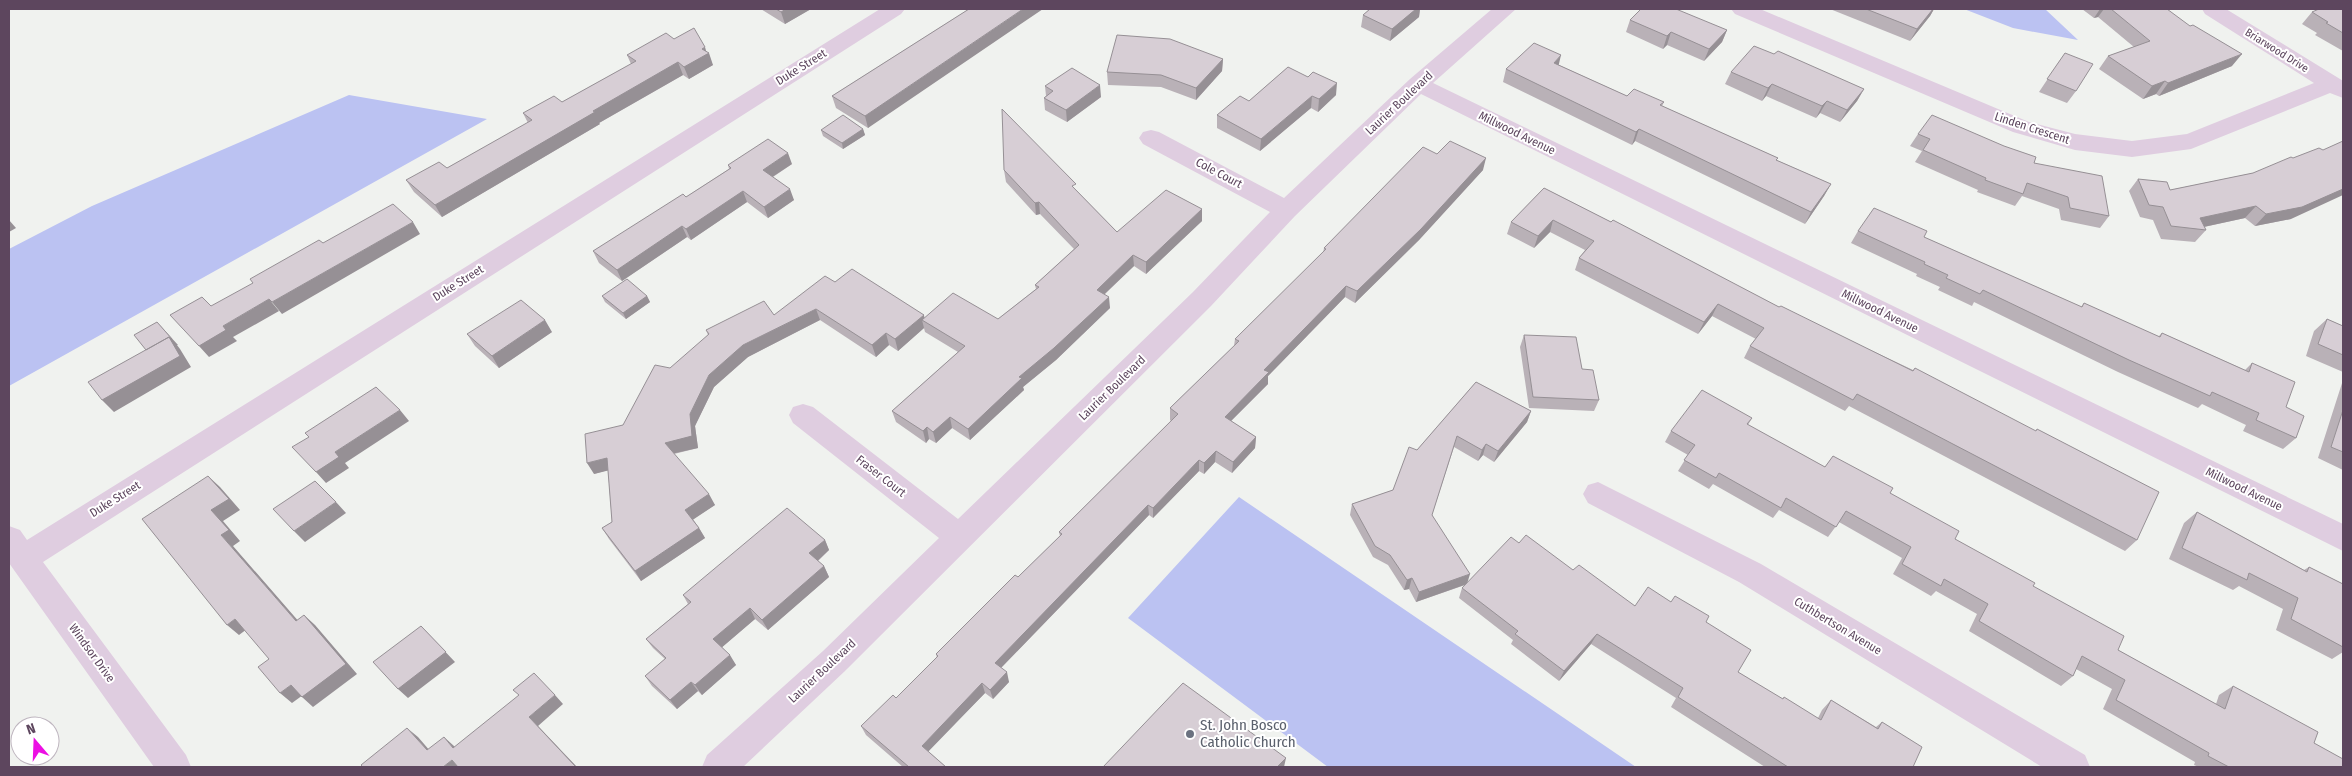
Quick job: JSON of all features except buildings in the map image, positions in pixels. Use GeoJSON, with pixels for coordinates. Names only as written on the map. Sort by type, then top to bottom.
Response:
{"type":"FeatureCollection","features":[{"type":"Feature","properties":{"kind":"street","name":"Duke Street"},"geometry":{"type":"LineString","coordinates":[[16,550],[92,514],[894,9]]}},
{"type":"Feature","properties":{"kind":"street","name":"Laurier Boulevard"},"geometry":{"type":"LineString","coordinates":[[718,767],[834,661],[1202,300],[1286,210],[1418,84],[1504,9]]}},
{"type":"Feature","properties":{"kind":"street","name":"Linden Crescent"},"geometry":{"type":"LineString","coordinates":[[1742,9],[2021,127],[2075,142],[2132,148],[2191,141],[2338,88]]}},
{"type":"Feature","properties":{"kind":"street","name":"Briarwood Drive"},"geometry":{"type":"LineString","coordinates":[[2212,9],[2338,88]]}},
{"type":"Feature","properties":{"kind":"street","name":"Millwood Avenue"},"geometry":{"type":"LineString","coordinates":[[1418,84],[2343,538]]}},
{"type":"Feature","properties":{"kind":"street","name":"Cole Court"},"geometry":{"type":"LineString","coordinates":[[1151,138],[1286,210]]}},
{"type":"Feature","properties":{"kind":"street","name":"Fraser Court"},"geometry":{"type":"LineString","coordinates":[[802,415],[959,537]]}},
{"type":"Feature","properties":{"kind":"street","name":"Cuthbertson Avenue"},"geometry":{"type":"LineString","coordinates":[[1598,494],[1750,573],[2073,767]]}},
{"type":"Feature","properties":{"kind":"street","name":"Windsor Drive"},"geometry":{"type":"LineString","coordinates":[[16,550],[174,767]]}},
{"type":"Feature","properties":{"kind":"shaded area"},"geometry":{"type":"Polygon","coordinates":[[[1964,9],[2045,9],[2078,40],[2013,28],[1964,9]]]}},
{"type":"Feature","properties":{"kind":"shaded area"},"geometry":{"type":"Polygon","coordinates":[[[349,95],[487,119],[9,386],[9,249],[92,206],[349,95]]]}},
{"type":"Feature","properties":{"kind":"shaded area"},"geometry":{"type":"Polygon","coordinates":[[[1239,497],[1636,767],[1328,767],[1128,618],[1239,497]]]}},
{"type":"Feature","properties":{"kind":"place","name":"St. John Bosco Catholic Church"},"geometry":{"type":"Point","coordinates":[1190,734]}}]}
